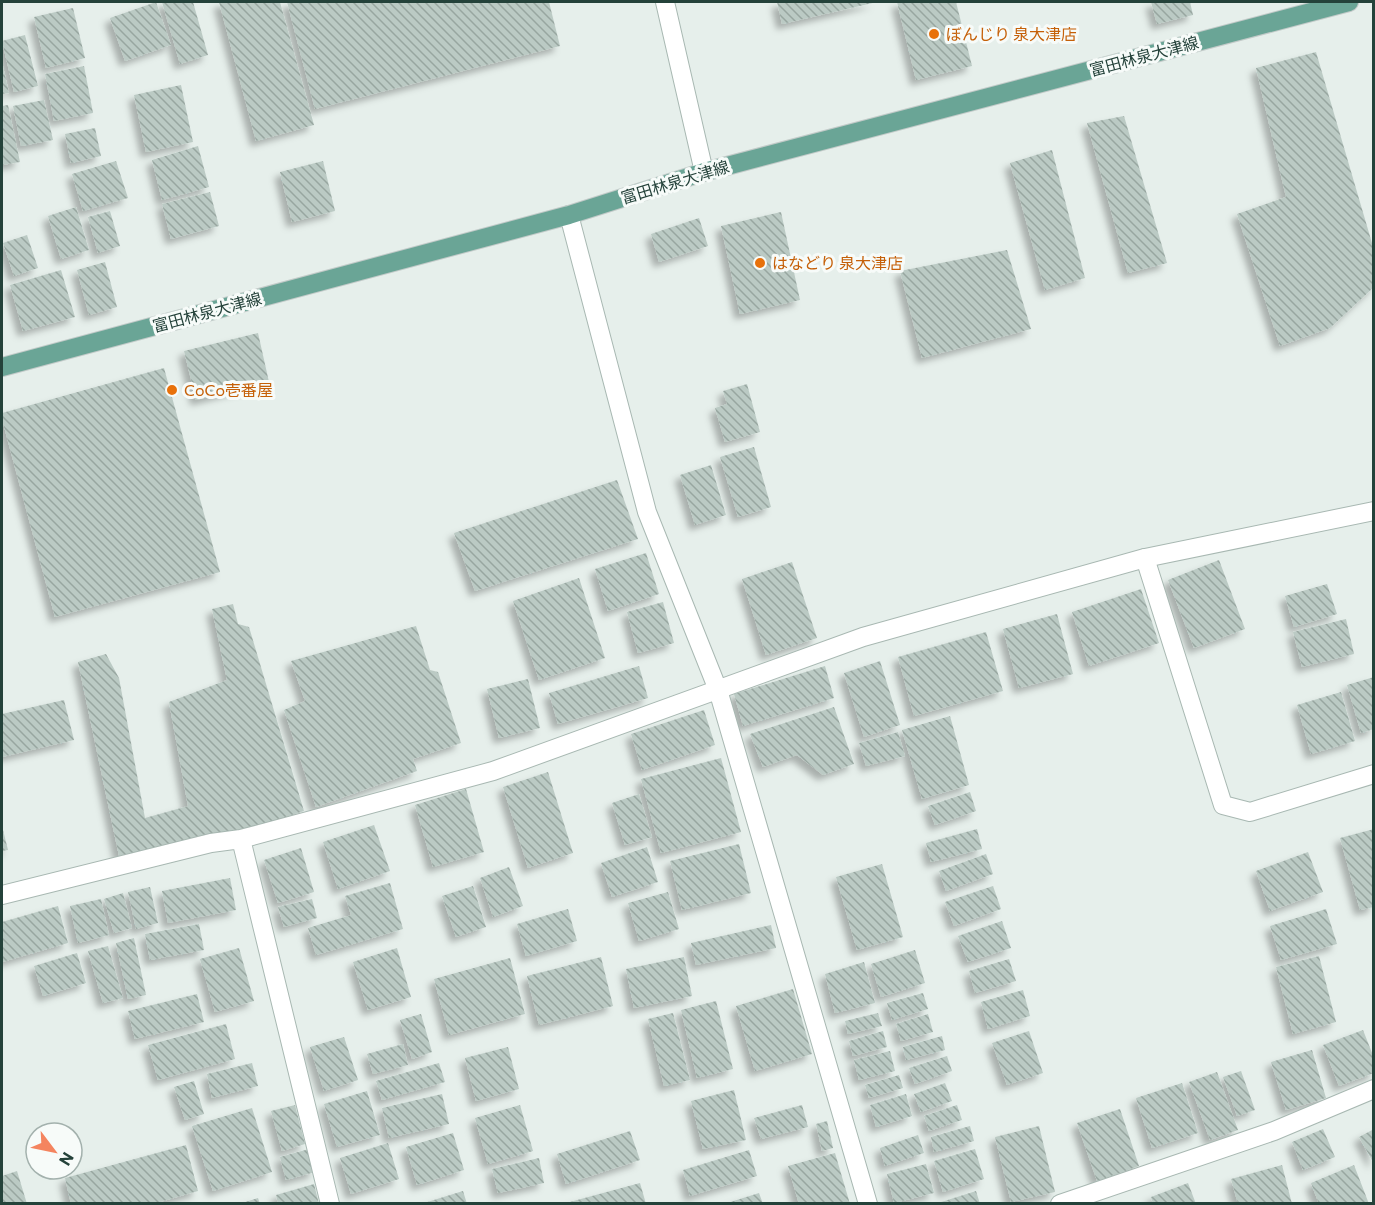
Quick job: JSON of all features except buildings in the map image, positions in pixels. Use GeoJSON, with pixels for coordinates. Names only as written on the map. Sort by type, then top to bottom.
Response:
{"type":"FeatureCollection","features":[{"type":"Feature","properties":{"kind":"main road","name":"富田林泉大津線"},"geometry":{"type":"LineString","coordinates":[[2,367],[569,215],[704,172],[1349,2]]}},
{"type":"Feature","properties":{"kind":"street"},"geometry":{"type":"LineString","coordinates":[[665,2],[704,172]]}},
{"type":"Feature","properties":{"kind":"street"},"geometry":{"type":"LineString","coordinates":[[569,215],[647,512],[718,690],[868,1203]]}},
{"type":"Feature","properties":{"kind":"street"},"geometry":{"type":"LineString","coordinates":[[2,895],[211,843],[241,839],[493,771],[863,637],[1145,558],[1374,511]]}},
{"type":"Feature","properties":{"kind":"street"},"geometry":{"type":"LineString","coordinates":[[1145,558],[1223,805],[1250,812],[1374,774]]}},
{"type":"Feature","properties":{"kind":"street"},"geometry":{"type":"LineString","coordinates":[[241,839],[330,1203]]}},
{"type":"Feature","properties":{"kind":"street"},"geometry":{"type":"LineString","coordinates":[[1060,1203],[1274,1131],[1374,1089]]}},
{"type":"Feature","properties":{"kind":"place","name":"ぼんじり 泉大津店"},"geometry":{"type":"Point","coordinates":[934,34]}},
{"type":"Feature","properties":{"kind":"place","name":"はなどり 泉大津店"},"geometry":{"type":"Point","coordinates":[760,263]}},
{"type":"Feature","properties":{"kind":"place","name":"CoCo壱番屋"},"geometry":{"type":"Point","coordinates":[172,390]}}]}
